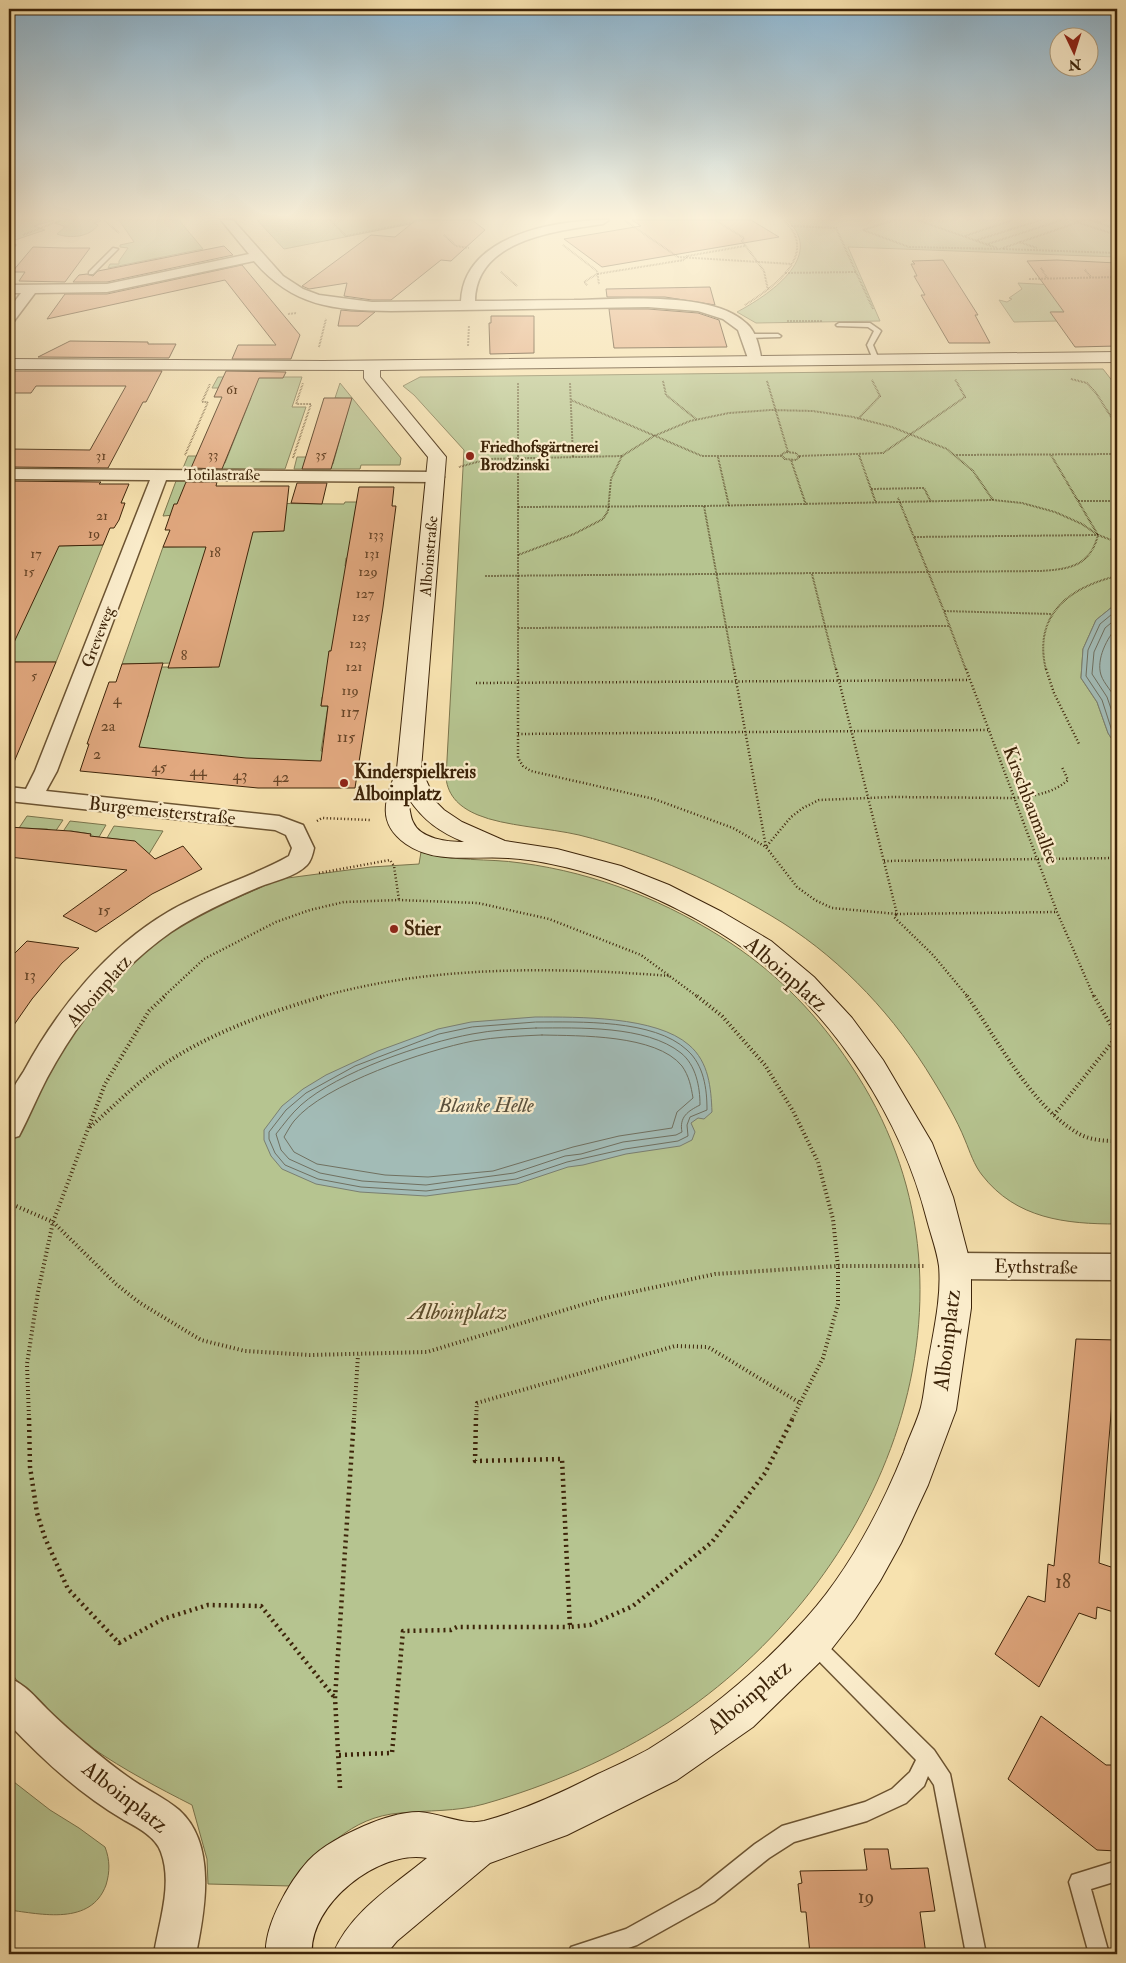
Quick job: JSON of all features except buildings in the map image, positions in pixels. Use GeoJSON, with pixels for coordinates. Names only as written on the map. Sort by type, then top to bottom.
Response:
{"type":"FeatureCollection","features":[{"type":"Feature","properties":{"kind":"street"},"geometry":{"type":"LineString","coordinates":[[715,312],[727,316],[742,326],[748,336],[755,362]]}},
{"type":"Feature","properties":{"kind":"street"},"geometry":{"type":"LineString","coordinates":[[9,364],[372,366],[1117,358]]}},
{"type":"Feature","properties":{"kind":"street","name":"Alboinstraße"},"geometry":{"type":"LineString","coordinates":[[372,366],[372,378],[437,457],[409,769]]}},
{"type":"Feature","properties":{"kind":"street","name":"Totilastraße"},"geometry":{"type":"LineString","coordinates":[[9,474],[436,473]]}},
{"type":"Feature","properties":{"kind":"street","name":"Greveweg"},"geometry":{"type":"LineString","coordinates":[[32,797],[44,777],[168,475]]}},
{"type":"Feature","properties":{"kind":"street","name":"Alboinplatz"},"geometry":{"type":"LineString","coordinates":[[356,1954],[381,1925],[477,1845],[552,1820],[662,1764],[738,1712],[812,1642],[841,1605],[888,1530],[909,1485],[938,1410],[954,1308],[955,1266],[935,1190],[912,1134],[873,1068],[842,1025],[804,984],[762,948],[713,918],[660,891],[612,872],[557,857],[506,849],[460,850],[432,846],[418,841],[402,827],[396,802],[409,769]]}},
{"type":"Feature","properties":{"kind":"street","name":"Alboinplatz"},"geometry":{"type":"LineString","coordinates":[[409,769],[422,799],[444,824],[506,849]]}},
{"type":"Feature","properties":{"kind":"street","name":"Burgemeisterstraße"},"geometry":{"type":"LineString","coordinates":[[9,794],[280,823],[295,830],[303,848]]}},
{"type":"Feature","properties":{"kind":"street","name":"Alboinplatz"},"geometry":{"type":"LineString","coordinates":[[9,1128],[35,1077],[60,1036],[88,996],[126,956],[162,927],[194,908],[286,868],[299,860],[303,848]]}},
{"type":"Feature","properties":{"kind":"street","name":"Eythstraße"},"geometry":{"type":"LineString","coordinates":[[955,1266],[1117,1268]]}},
{"type":"Feature","properties":{"kind":"street","name":"Alboinplatz"},"geometry":{"type":"LineString","coordinates":[[9,1697],[57,1743],[114,1791],[164,1824],[178,1840],[184,1860],[187,1881],[175,1954]]}},
{"type":"Feature","properties":{"kind":"street","name":"Alboinplatz"},"geometry":{"type":"LineString","coordinates":[[289,1954],[288,1941],[299,1913],[324,1877],[351,1855],[380,1841],[417,1834],[477,1845]]}},
{"type":"Feature","properties":{"kind":"lane"},"geometry":{"type":"LineString","coordinates":[[839,325],[870,325],[878,331],[870,345],[877,360]]}},
{"type":"Feature","properties":{"kind":"lane"},"geometry":{"type":"LineString","coordinates":[[748,336],[778,336]]}},
{"type":"Feature","properties":{"kind":"lane"},"geometry":{"type":"LineString","coordinates":[[812,1642],[927,1757],[943,1782],[976,1954]]}},
{"type":"Feature","properties":{"kind":"lane"},"geometry":{"type":"LineString","coordinates":[[578,1954],[630,1938],[707,1895],[762,1850],[789,1833],[867,1811],[899,1796],[917,1779],[927,1757]]}},
{"type":"Feature","properties":{"kind":"lane"},"geometry":{"type":"LineString","coordinates":[[1099,1954],[1079,1882],[1117,1871]]}},
{"type":"Feature","properties":{"kind":"path"},"geometry":{"type":"LineString","coordinates":[[323,353],[319,349],[328,312]]}},
{"type":"Feature","properties":{"kind":"path"},"geometry":{"type":"LineString","coordinates":[[468,348],[469,312]]}},
{"type":"Feature","properties":{"kind":"path"},"geometry":{"type":"LineString","coordinates":[[781,321],[829,321]]}},
{"type":"Feature","properties":{"kind":"path"},"geometry":{"type":"LineString","coordinates":[[291,462],[311,404],[296,404],[306,376]]}},
{"type":"Feature","properties":{"kind":"path"},"geometry":{"type":"LineString","coordinates":[[781,456],[783,453],[788,452],[796,453],[799,456],[883,453],[965,397],[955,379],[964,379]]}},
{"type":"Feature","properties":{"kind":"path"},"geometry":{"type":"LineString","coordinates":[[1063,379],[1087,383],[1096,393],[1117,426]]}},
{"type":"Feature","properties":{"kind":"path"},"geometry":{"type":"LineString","coordinates":[[767,380],[788,452]]}},
{"type":"Feature","properties":{"kind":"path"},"geometry":{"type":"LineString","coordinates":[[859,418],[880,396],[872,380]]}},
{"type":"Feature","properties":{"kind":"path"},"geometry":{"type":"LineString","coordinates":[[518,382],[518,758],[522,766],[531,771],[654,799],[733,828],[766,846],[797,887],[815,900],[832,908],[897,914],[1057,912]]}},
{"type":"Feature","properties":{"kind":"path"},"geometry":{"type":"LineString","coordinates":[[570,382],[573,457]]}},
{"type":"Feature","properties":{"kind":"path"},"geometry":{"type":"LineString","coordinates":[[663,382],[666,395],[696,419]]}},
{"type":"Feature","properties":{"kind":"path"},"geometry":{"type":"LineString","coordinates":[[168,475],[208,402],[202,402],[210,384]]}},
{"type":"Feature","properties":{"kind":"path"},"geometry":{"type":"LineString","coordinates":[[571,400],[697,455],[718,457],[781,456],[791,460],[797,459],[799,456]]}},
{"type":"Feature","properties":{"kind":"path"},"geometry":{"type":"LineString","coordinates":[[518,556],[565,538],[598,522],[607,515],[612,479],[622,456],[637,444],[652,435],[696,419],[720,414],[775,410],[821,412],[859,418],[910,433],[956,455],[975,473],[993,500]]}},
{"type":"Feature","properties":{"kind":"path"},"geometry":{"type":"LineString","coordinates":[[485,576],[1041,572],[1067,568],[1090,557],[1096,547],[1098,536],[1051,454]]}},
{"type":"Feature","properties":{"kind":"path"},"geometry":{"type":"LineString","coordinates":[[956,455],[1117,454]]}},
{"type":"Feature","properties":{"kind":"path"},"geometry":{"type":"LineString","coordinates":[[859,455],[876,503]]}},
{"type":"Feature","properties":{"kind":"path"},"geometry":{"type":"LineString","coordinates":[[436,473],[488,459],[622,456]]}},
{"type":"Feature","properties":{"kind":"path"},"geometry":{"type":"LineString","coordinates":[[718,457],[729,506]]}},
{"type":"Feature","properties":{"kind":"path"},"geometry":{"type":"LineString","coordinates":[[791,460],[806,505]]}},
{"type":"Feature","properties":{"kind":"path"},"geometry":{"type":"LineString","coordinates":[[871,489],[924,488],[931,502]]}},
{"type":"Feature","properties":{"kind":"path","name":"Kirschbaumallee"},"geometry":{"type":"LineString","coordinates":[[898,498],[944,611],[948,626],[1057,912],[1098,1006],[1117,1036]]}},
{"type":"Feature","properties":{"kind":"path"},"geometry":{"type":"LineString","coordinates":[[518,507],[806,505],[993,500],[1022,503],[1055,512],[1082,524],[1098,536]]}},
{"type":"Feature","properties":{"kind":"path"},"geometry":{"type":"LineString","coordinates":[[1078,501],[1117,501]]}},
{"type":"Feature","properties":{"kind":"path"},"geometry":{"type":"LineString","coordinates":[[704,506],[766,846]]}},
{"type":"Feature","properties":{"kind":"path"},"geometry":{"type":"LineString","coordinates":[[914,537],[1098,536],[1117,542]]}},
{"type":"Feature","properties":{"kind":"path"},"geometry":{"type":"LineString","coordinates":[[812,574],[897,914],[894,917],[918,939],[967,996],[1039,1098],[1054,1116],[1077,1133],[1105,1142],[1117,1142]]}},
{"type":"Feature","properties":{"kind":"path"},"geometry":{"type":"LineString","coordinates":[[1078,744],[1053,687],[1042,654],[1043,633],[1051,614],[1070,594],[1080,588],[1117,576]]}},
{"type":"Feature","properties":{"kind":"path"},"geometry":{"type":"LineString","coordinates":[[944,611],[1051,614]]}},
{"type":"Feature","properties":{"kind":"path"},"geometry":{"type":"LineString","coordinates":[[518,628],[948,626]]}},
{"type":"Feature","properties":{"kind":"path"},"geometry":{"type":"LineString","coordinates":[[476,683],[970,680]]}},
{"type":"Feature","properties":{"kind":"path"},"geometry":{"type":"LineString","coordinates":[[518,734],[988,730]]}},
{"type":"Feature","properties":{"kind":"path"},"geometry":{"type":"LineString","coordinates":[[766,846],[785,823],[812,802],[868,797],[1013,798],[1032,796],[1062,786],[1068,780],[1062,767]]}},
{"type":"Feature","properties":{"kind":"path"},"geometry":{"type":"LineString","coordinates":[[322,818],[370,820]]}},
{"type":"Feature","properties":{"kind":"path"},"geometry":{"type":"LineString","coordinates":[[884,861],[1117,858]]}},
{"type":"Feature","properties":{"kind":"path"},"geometry":{"type":"LineString","coordinates":[[313,874],[390,860],[394,866],[399,900]]}},
{"type":"Feature","properties":{"kind":"path"},"geometry":{"type":"LineString","coordinates":[[335,1698],[261,1606],[208,1606],[163,1618],[120,1643],[68,1588],[45,1538],[37,1512],[30,1467],[27,1364],[38,1292],[53,1222],[105,1084],[149,1011],[204,959],[252,933],[310,910],[344,902],[399,900],[478,903],[549,919],[641,955],[722,1016],[765,1065],[793,1110],[818,1162],[833,1220],[838,1266],[838,1304],[823,1358],[765,1473],[712,1542],[633,1606],[590,1625],[570,1627],[457,1627],[451,1630],[403,1631],[392,1753],[339,1755]]}},
{"type":"Feature","properties":{"kind":"path"},"geometry":{"type":"LineString","coordinates":[[89,1127],[131,1088],[170,1061],[212,1036],[256,1017],[301,1001],[348,990],[433,975],[552,969],[671,976]]}},
{"type":"Feature","properties":{"kind":"path"},"geometry":{"type":"LineString","coordinates":[[1054,1116],[1117,1036]]}},
{"type":"Feature","properties":{"kind":"path"},"geometry":{"type":"LineString","coordinates":[[9,1203],[53,1222],[116,1284],[140,1304],[202,1340],[245,1351],[310,1355],[426,1352],[601,1299],[715,1274],[838,1266],[955,1266]]}},
{"type":"Feature","properties":{"kind":"path"},"geometry":{"type":"LineString","coordinates":[[570,1627],[562,1459],[475,1461],[477,1404],[675,1346],[708,1347],[801,1403]]}},
{"type":"Feature","properties":{"kind":"path"},"geometry":{"type":"LineString","coordinates":[[340,1788],[335,1698],[358,1355]]}},
{"type":"Feature","properties":{"kind":"green space"},"geometry":{"type":"Polygon","coordinates":[[[737,312],[876,312],[880,321],[756,323],[737,312]]]}},
{"type":"Feature","properties":{"kind":"green space"},"geometry":{"type":"Polygon","coordinates":[[[1007,312],[1065,312],[1051,312],[1057,321],[1014,322],[1007,312]]]}},
{"type":"Feature","properties":{"kind":"green space"},"geometry":{"type":"Polygon","coordinates":[[[1103,369],[1117,387],[1117,603],[1096,620],[1083,649],[1081,678],[1097,702],[1108,733],[1117,747],[1117,1224],[1079,1223],[1043,1216],[1026,1210],[995,1190],[977,1167],[946,1102],[902,1034],[867,992],[847,973],[827,955],[783,923],[709,882],[658,860],[579,835],[489,819],[472,812],[456,801],[449,791],[446,778],[464,450],[414,395],[403,386],[420,377],[1103,369]]]}},
{"type":"Feature","properties":{"kind":"green space"},"geometry":{"type":"Polygon","coordinates":[[[218,377],[302,377],[292,407],[306,407],[285,469],[183,468],[188,456],[197,456],[194,463],[225,463],[251,398],[219,388],[212,388],[218,377]]]}},
{"type":"Feature","properties":{"kind":"green space"},"geometry":{"type":"Polygon","coordinates":[[[340,383],[401,458],[400,465],[361,465],[360,469],[294,469],[297,457],[306,457],[304,464],[333,464],[351,399],[335,398],[340,383]]]}},
{"type":"Feature","properties":{"kind":"green space"},"geometry":{"type":"Polygon","coordinates":[[[176,481],[204,481],[202,487],[175,515],[163,516],[176,481]]]}},
{"type":"Feature","properties":{"kind":"green space"},"geometry":{"type":"Polygon","coordinates":[[[345,502],[357,502],[350,558],[346,558],[345,566],[349,567],[338,609],[335,651],[329,651],[328,696],[322,697],[321,706],[328,706],[321,751],[325,752],[324,764],[258,762],[220,755],[219,758],[139,750],[131,738],[148,717],[158,667],[212,667],[217,649],[221,503],[344,504],[345,502]]]}},
{"type":"Feature","properties":{"kind":"green space"},"geometry":{"type":"Polygon","coordinates":[[[103,545],[56,662],[9,662],[9,644],[54,546],[103,545]]]}},
{"type":"Feature","properties":{"kind":"green space"},"geometry":{"type":"Polygon","coordinates":[[[211,546],[175,663],[122,664],[163,547],[211,546]]]}},
{"type":"Feature","properties":{"kind":"green space"},"geometry":{"type":"Polygon","coordinates":[[[27,816],[63,820],[55,832],[47,829],[19,828],[27,816]]]}},
{"type":"Feature","properties":{"kind":"green space"},"geometry":{"type":"Polygon","coordinates":[[[70,821],[106,825],[99,837],[71,831],[62,833],[70,821]]]}},
{"type":"Feature","properties":{"kind":"green space"},"geometry":{"type":"Polygon","coordinates":[[[114,826],[163,831],[146,859],[144,850],[134,841],[127,842],[125,840],[107,838],[114,826]]]}},
{"type":"Feature","properties":{"kind":"green space","name":"Alboinplatz"},"geometry":{"type":"Polygon","coordinates":[[[421,852],[458,859],[509,862],[549,868],[577,874],[631,891],[683,915],[732,944],[750,956],[797,998],[825,1030],[850,1064],[896,1152],[917,1243],[918,1336],[898,1426],[862,1513],[810,1593],[745,1663],[669,1722],[603,1759],[556,1780],[508,1797],[474,1807],[400,1813],[366,1821],[338,1838],[314,1860],[291,1886],[208,1884],[207,1859],[192,1805],[141,1778],[92,1748],[47,1712],[9,1670],[9,1149],[19,1126],[81,1017],[112,979],[149,946],[193,917],[280,879],[371,867],[419,864],[421,852]]]}},
{"type":"Feature","properties":{"kind":"green space"},"geometry":{"type":"Polygon","coordinates":[[[14,1782],[50,1810],[105,1847],[109,1861],[106,1885],[99,1898],[89,1907],[77,1912],[50,1915],[9,1910],[9,1788],[14,1782]]]}},
{"type":"Feature","properties":{"kind":"water"},"geometry":{"type":"Polygon","coordinates":[[[1117,603],[1117,747],[1108,733],[1097,702],[1081,678],[1083,649],[1096,620],[1117,603]]]}},
{"type":"Feature","properties":{"kind":"water","name":"Blanke Helle"},"geometry":{"type":"Polygon","coordinates":[[[535,1017],[616,1020],[657,1028],[675,1035],[696,1052],[705,1067],[710,1085],[712,1112],[704,1119],[698,1118],[691,1123],[695,1132],[692,1140],[680,1146],[626,1154],[568,1167],[517,1184],[426,1196],[360,1192],[316,1184],[282,1169],[271,1156],[264,1140],[264,1130],[282,1106],[303,1089],[326,1075],[378,1051],[438,1029],[471,1022],[535,1017]]]}},
{"type":"Feature","properties":{"kind":"place","name":"Friedhofsgärtnerei Brodzinski"},"geometry":{"type":"Point","coordinates":[470,456]}},
{"type":"Feature","properties":{"kind":"place","name":"Kinderspielkreis Alboinplatz"},"geometry":{"type":"Point","coordinates":[344,783]}},
{"type":"Feature","properties":{"kind":"place","name":"Stier"},"geometry":{"type":"Point","coordinates":[394,929]}}]}
